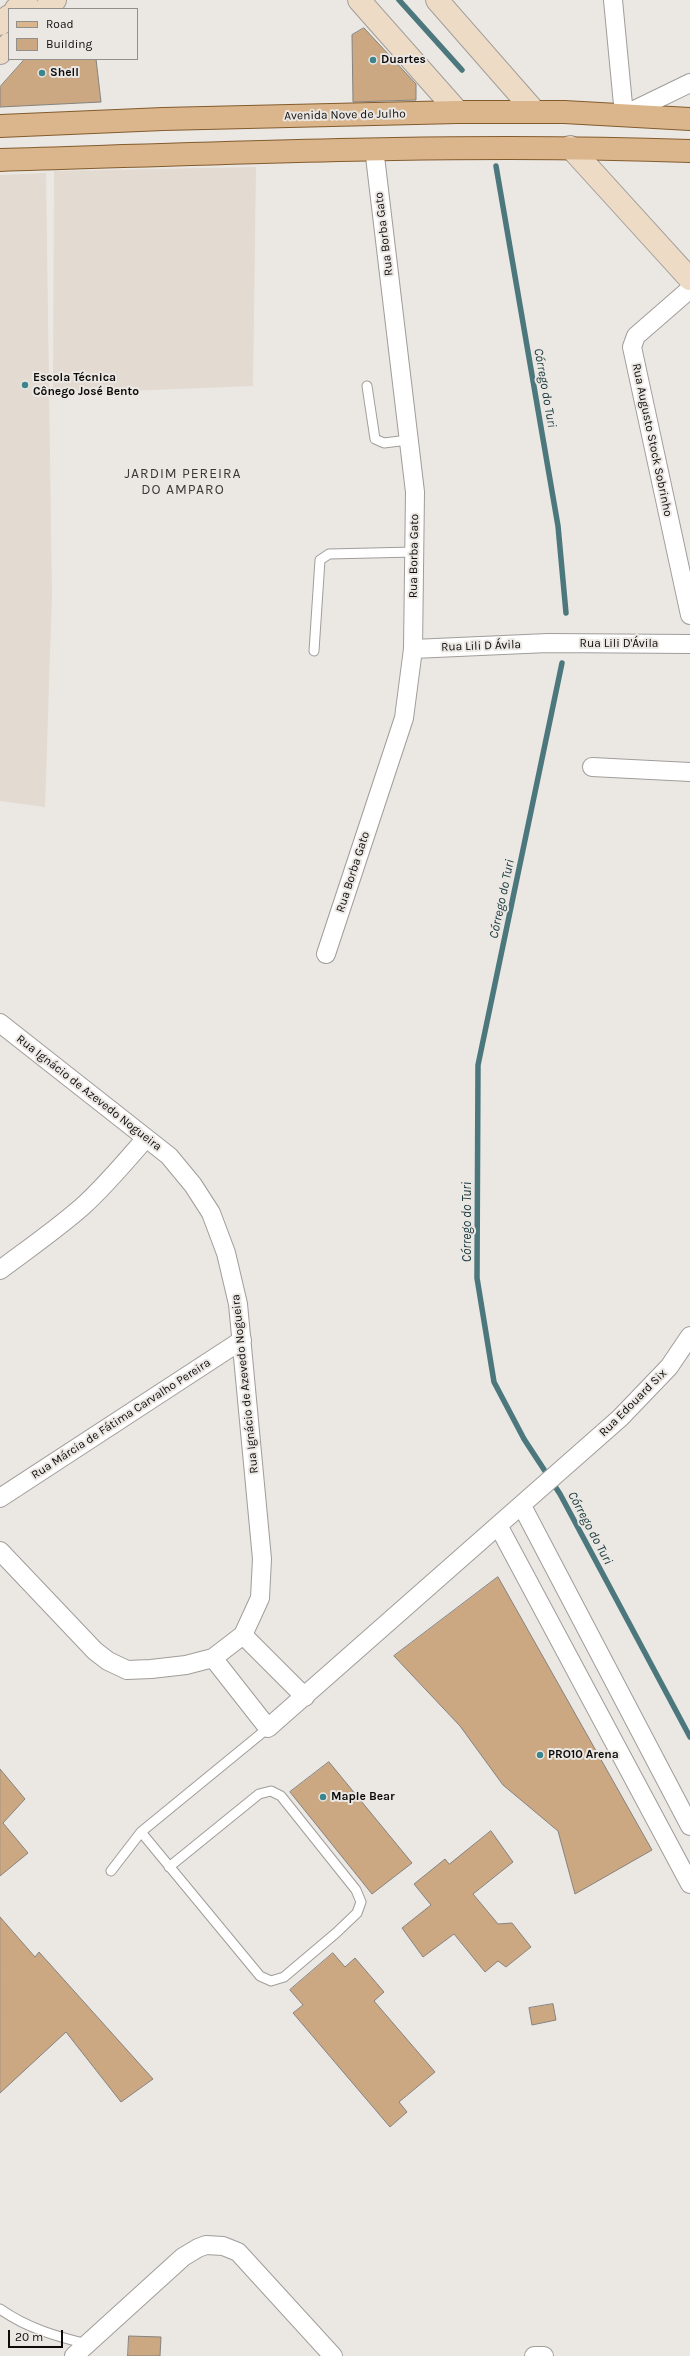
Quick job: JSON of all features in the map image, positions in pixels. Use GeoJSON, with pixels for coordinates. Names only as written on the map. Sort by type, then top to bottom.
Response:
{"type":"FeatureCollection","features":[{"type":"Feature","properties":{"kind":"main road"},"geometry":{"type":"LineString","coordinates":[[17,8],[26,0]]}},
{"type":"Feature","properties":{"kind":"main road"},"geometry":{"type":"LineString","coordinates":[[46,8],[54,0]]}},
{"type":"Feature","properties":{"kind":"main road"},"geometry":{"type":"LineString","coordinates":[[359,0],[458,112]]}},
{"type":"Feature","properties":{"kind":"main road"},"geometry":{"type":"LineString","coordinates":[[437,0],[536,112]]}},
{"type":"Feature","properties":{"kind":"main road"},"geometry":{"type":"LineString","coordinates":[[0,24],[8,17]]}},
{"type":"Feature","properties":{"kind":"main road"},"geometry":{"type":"LineString","coordinates":[[0,53],[8,45]]}},
{"type":"Feature","properties":{"kind":"main road","name":"Avenida Nove de Julho"},"geometry":{"type":"LineString","coordinates":[[0,126],[163,119],[458,112],[536,112],[690,119]]}},
{"type":"Feature","properties":{"kind":"main road"},"geometry":{"type":"LineString","coordinates":[[570,147],[690,279]]}},
{"type":"Feature","properties":{"kind":"main road"},"geometry":{"type":"LineString","coordinates":[[0,160],[374,148],[570,147],[690,151]]}},
{"type":"Feature","properties":{"kind":"street"},"geometry":{"type":"LineString","coordinates":[[613,0],[624,115],[690,83]]}},
{"type":"Feature","properties":{"kind":"street","name":"Rua Borba Gato"},"geometry":{"type":"LineString","coordinates":[[326,954],[404,718],[413,649],[415,492],[374,148]]}},
{"type":"Feature","properties":{"kind":"street","name":"Rua Augusto Stock Sobrinho"},"geometry":{"type":"LineString","coordinates":[[690,290],[636,336],[632,347],[690,615]]}},
{"type":"Feature","properties":{"kind":"street","name":"Rua Lili D Ávila"},"geometry":{"type":"LineString","coordinates":[[413,649],[548,643]]}},
{"type":"Feature","properties":{"kind":"street","name":"Rua Lili D'Ávila"},"geometry":{"type":"LineString","coordinates":[[548,643],[690,644]]}},
{"type":"Feature","properties":{"kind":"street"},"geometry":{"type":"LineString","coordinates":[[592,767],[690,772]]}},
{"type":"Feature","properties":{"kind":"street","name":"Rua Ignácio de Azevedo Nogueira"},"geometry":{"type":"LineString","coordinates":[[4,1032],[169,1156],[193,1184],[210,1213],[226,1253],[238,1304],[262,1559],[260,1598],[243,1635],[213,1658]]}},
{"type":"Feature","properties":{"kind":"street"},"geometry":{"type":"LineString","coordinates":[[0,1270],[49,1234],[84,1205],[110,1180],[146,1138]]}},
{"type":"Feature","properties":{"kind":"street","name":"Rua Edouard Six"},"geometry":{"type":"LineString","coordinates":[[268,1728],[499,1527],[620,1418],[645,1394],[669,1367],[690,1336]]}},
{"type":"Feature","properties":{"kind":"street","name":"Rua Márcia de Fátima Carvalho Pereira"},"geometry":{"type":"LineString","coordinates":[[0,1498],[242,1340]]}},
{"type":"Feature","properties":{"kind":"street"},"geometry":{"type":"LineString","coordinates":[[522,1506],[690,1826]]}},
{"type":"Feature","properties":{"kind":"street"},"geometry":{"type":"LineString","coordinates":[[499,1527],[690,1884]]}},
{"type":"Feature","properties":{"kind":"street"},"geometry":{"type":"LineString","coordinates":[[0,1551],[83,1640],[108,1661],[127,1670],[186,1665],[213,1658],[268,1728]]}},
{"type":"Feature","properties":{"kind":"street"},"geometry":{"type":"LineString","coordinates":[[243,1635],[305,1697]]}},
{"type":"Feature","properties":{"kind":"street"},"geometry":{"type":"LineString","coordinates":[[80,2350],[183,2257],[198,2248],[215,2245],[238,2252],[333,2356]]}},
{"type":"Feature","properties":{"kind":"street"},"geometry":{"type":"LineString","coordinates":[[534,2356],[544,2356]]}},
{"type":"Feature","properties":{"kind":"lane"},"geometry":{"type":"LineString","coordinates":[[367,386],[375,439],[384,443],[408,440]]}},
{"type":"Feature","properties":{"kind":"lane"},"geometry":{"type":"LineString","coordinates":[[314,651],[320,560],[329,554],[414,552]]}},
{"type":"Feature","properties":{"kind":"lane"},"geometry":{"type":"LineString","coordinates":[[111,1871],[141,1832],[268,1728]]}},
{"type":"Feature","properties":{"kind":"lane"},"geometry":{"type":"LineString","coordinates":[[141,1832],[169,1868],[260,1976],[271,1981],[284,1978],[336,1934],[357,1913],[361,1902],[356,1890],[281,1796],[271,1790],[259,1794],[169,1868]]}},
{"type":"Feature","properties":{"kind":"lane"},"geometry":{"type":"LineString","coordinates":[[0,2309],[19,2322],[80,2350]]}},
{"type":"Feature","properties":{"kind":"shaded area"},"geometry":{"type":"Polygon","coordinates":[[[256,167],[253,386],[53,394],[54,171],[256,167]]]}},
{"type":"Feature","properties":{"kind":"shaded area","name":"Escola Técnica Cônego José Bento"},"geometry":{"type":"Polygon","coordinates":[[[46,173],[52,595],[45,807],[0,801],[0,175],[46,173]]]}},
{"type":"Feature","properties":{"kind":"building","name":"Duartes"},"geometry":{"type":"Polygon","coordinates":[[[364,28],[416,84],[416,100],[353,102],[352,35],[364,28]]]}},
{"type":"Feature","properties":{"kind":"building","name":"Shell"},"geometry":{"type":"Polygon","coordinates":[[[24,60],[96,60],[101,102],[0,107],[0,87],[24,60]]]}},
{"type":"Feature","properties":{"kind":"building","name":"PRO10 Arena"},"geometry":{"type":"Polygon","coordinates":[[[498,1577],[652,1850],[575,1894],[558,1831],[503,1785],[460,1726],[394,1656],[498,1577]]]}},
{"type":"Feature","properties":{"kind":"building"},"geometry":{"type":"Polygon","coordinates":[[[329,1762],[412,1863],[372,1894],[290,1792],[329,1762]]]}},
{"type":"Feature","properties":{"kind":"building"},"geometry":{"type":"Polygon","coordinates":[[[0,1769],[25,1799],[3,1823],[28,1853],[0,1876],[0,1769]]]}},
{"type":"Feature","properties":{"kind":"building"},"geometry":{"type":"Polygon","coordinates":[[[491,1831],[513,1862],[473,1894],[498,1924],[512,1923],[531,1947],[506,1967],[498,1961],[485,1972],[454,1934],[423,1957],[402,1928],[431,1905],[414,1884],[445,1859],[449,1864],[491,1831]]]}},
{"type":"Feature","properties":{"kind":"building"},"geometry":{"type":"Polygon","coordinates":[[[0,1917],[35,1957],[39,1952],[153,2079],[121,2102],[66,2032],[0,2093],[0,1917]]]}},
{"type":"Feature","properties":{"kind":"building"},"geometry":{"type":"Polygon","coordinates":[[[333,1953],[345,1967],[355,1958],[384,1992],[374,2001],[435,2072],[399,2102],[407,2112],[390,2127],[293,2013],[303,2005],[290,1990],[333,1953]]]}},
{"type":"Feature","properties":{"kind":"building"},"geometry":{"type":"Polygon","coordinates":[[[553,2004],[556,2020],[532,2025],[529,2008],[553,2004]]]}},
{"type":"Feature","properties":{"kind":"building"},"geometry":{"type":"Polygon","coordinates":[[[129,2336],[161,2337],[160,2356],[128,2356],[129,2336]]]}},
{"type":"Feature","properties":{"kind":"waterway","name":"Córrego do Turi"},"geometry":{"type":"LineString","coordinates":[[399,0],[462,70]]}},
{"type":"Feature","properties":{"kind":"waterway","name":"Córrego do Turi"},"geometry":{"type":"LineString","coordinates":[[496,166],[558,526],[566,613]]}},
{"type":"Feature","properties":{"kind":"waterway","name":"Córrego do Turi"},"geometry":{"type":"LineString","coordinates":[[562,663],[478,1065],[477,1278],[494,1382],[524,1439],[560,1494],[690,1737]]}},
{"type":"Feature","properties":{"kind":"place","name":"Duartes"},"geometry":{"type":"Point","coordinates":[373,60]}},
{"type":"Feature","properties":{"kind":"place","name":"Shell"},"geometry":{"type":"Point","coordinates":[42,73]}},
{"type":"Feature","properties":{"kind":"place","name":"Escola Técnica Cônego José Bento"},"geometry":{"type":"Point","coordinates":[25,385]}},
{"type":"Feature","properties":{"kind":"place","name":"PRO10 Arena"},"geometry":{"type":"Point","coordinates":[540,1755]}},
{"type":"Feature","properties":{"kind":"place","name":"Maple Bear"},"geometry":{"type":"Point","coordinates":[323,1797]}},
{"type":"Feature","properties":{"kind":"district","name":"JARDIM PEREIRA DO AMPARO"},"geometry":{"type":"Point","coordinates":[183,482]}}]}
